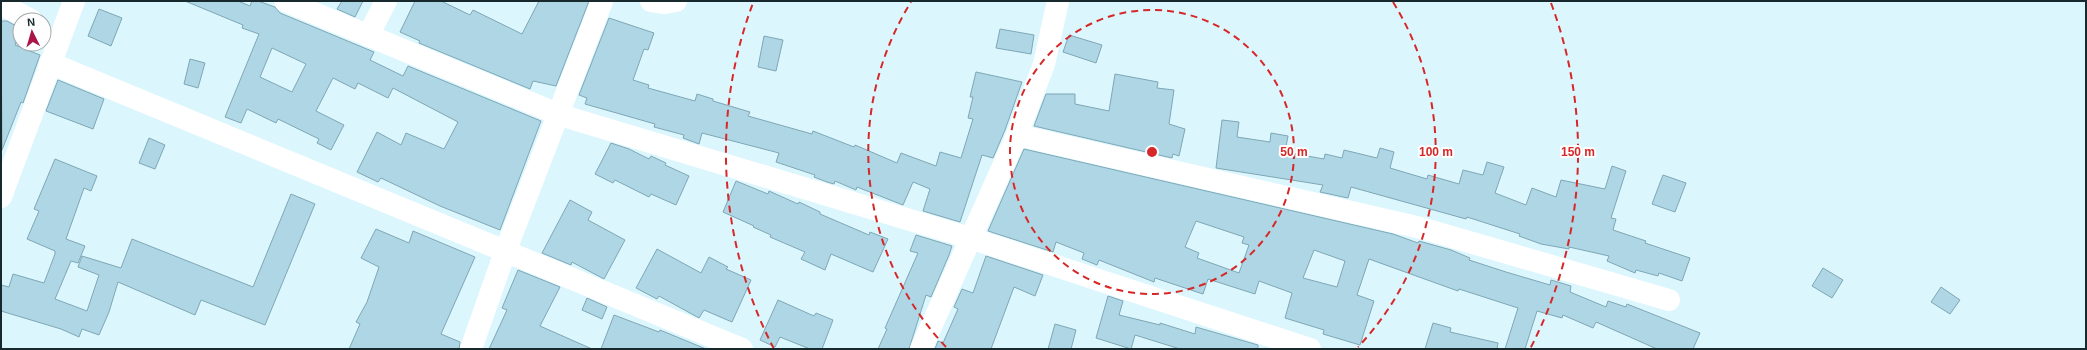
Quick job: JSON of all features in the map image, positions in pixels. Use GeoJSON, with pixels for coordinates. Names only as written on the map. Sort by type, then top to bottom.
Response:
{"type":"FeatureCollection","features":[{"type":"Feature","properties":{"kind":"street"},"geometry":{"type":"LineString","coordinates":[[52,31],[74,1]]}},
{"type":"Feature","properties":{"kind":"street"},"geometry":{"type":"LineString","coordinates":[[285,1],[560,115],[970,238],[1310,349]]}},
{"type":"Feature","properties":{"kind":"street"},"geometry":{"type":"LineString","coordinates":[[368,36],[386,1]]}},
{"type":"Feature","properties":{"kind":"street"},"geometry":{"type":"LineString","coordinates":[[471,349],[505,252],[560,115],[602,1]]}},
{"type":"Feature","properties":{"kind":"street"},"geometry":{"type":"LineString","coordinates":[[651,1],[665,3],[676,1]]}},
{"type":"Feature","properties":{"kind":"street"},"geometry":{"type":"LineString","coordinates":[[921,349],[1017,135],[1044,64],[1058,1]]}},
{"type":"Feature","properties":{"kind":"street"},"geometry":{"type":"LineString","coordinates":[[1,4],[16,12]]}},
{"type":"Feature","properties":{"kind":"street"},"geometry":{"type":"LineString","coordinates":[[1,197],[50,64],[51,52]]}},
{"type":"Feature","properties":{"kind":"street"},"geometry":{"type":"LineString","coordinates":[[50,64],[742,349]]}},
{"type":"Feature","properties":{"kind":"street"},"geometry":{"type":"LineString","coordinates":[[1017,135],[1421,228],[1669,300]]}},
{"type":"Feature","properties":{"kind":"building"},"geometry":{"type":"Polygon","coordinates":[[[185,1],[238,1],[250,6],[252,1],[258,1],[275,7],[280,13],[374,52],[370,60],[403,76],[408,66],[541,121],[500,230],[440,206],[381,178],[378,182],[357,172],[377,132],[401,145],[406,133],[444,149],[458,122],[393,88],[388,98],[358,83],[355,89],[333,78],[316,111],[344,125],[331,150],[317,143],[319,139],[278,119],[276,123],[247,109],[241,123],[225,117],[259,34],[242,28],[243,25],[185,1]],[[272,48],[260,77],[292,92],[306,64],[272,48]]]}},
{"type":"Feature","properties":{"kind":"building"},"geometry":{"type":"Polygon","coordinates":[[[342,1],[363,1],[355,17],[337,9],[342,1]]]}},
{"type":"Feature","properties":{"kind":"building"},"geometry":{"type":"Polygon","coordinates":[[[415,1],[441,1],[470,15],[473,10],[522,34],[539,1],[589,1],[556,86],[533,81],[530,89],[419,43],[420,41],[400,32],[415,1]]]}},
{"type":"Feature","properties":{"kind":"building"},"geometry":{"type":"Polygon","coordinates":[[[99,9],[122,18],[111,46],[88,36],[99,9]]]}},
{"type":"Feature","properties":{"kind":"building"},"geometry":{"type":"Polygon","coordinates":[[[609,18],[654,33],[648,50],[644,49],[633,80],[649,85],[648,88],[695,101],[697,94],[713,99],[713,101],[750,112],[748,116],[812,134],[813,131],[854,147],[855,145],[897,163],[901,153],[936,166],[940,152],[961,158],[973,119],[968,118],[973,97],[970,97],[976,72],[1022,82],[1005,130],[993,158],[982,155],[960,222],[923,211],[930,189],[913,182],[903,205],[857,187],[856,190],[835,181],[834,184],[827,182],[814,177],[815,175],[776,162],[779,153],[702,133],[699,144],[683,138],[684,135],[654,127],[655,124],[585,104],[587,98],[579,95],[609,18]]]}},
{"type":"Feature","properties":{"kind":"building"},"geometry":{"type":"Polygon","coordinates":[[[1,21],[7,21],[12,24],[12,52],[32,52],[40,55],[23,103],[21,102],[2,150],[1,21]]]}},
{"type":"Feature","properties":{"kind":"building"},"geometry":{"type":"Polygon","coordinates":[[[1000,29],[1034,35],[1031,54],[996,48],[1000,29]]]}},
{"type":"Feature","properties":{"kind":"building"},"geometry":{"type":"Polygon","coordinates":[[[1069,35],[1102,45],[1096,63],[1063,52],[1069,35]]]}},
{"type":"Feature","properties":{"kind":"building"},"geometry":{"type":"Polygon","coordinates":[[[764,36],[783,40],[776,71],[758,67],[764,36]]]}},
{"type":"Feature","properties":{"kind":"building"},"geometry":{"type":"Polygon","coordinates":[[[190,59],[205,63],[198,88],[184,84],[190,59]]]}},
{"type":"Feature","properties":{"kind":"building"},"geometry":{"type":"Polygon","coordinates":[[[1115,74],[1158,82],[1157,88],[1174,90],[1169,124],[1185,129],[1179,156],[1173,154],[1172,158],[1034,126],[1046,94],[1075,94],[1075,104],[1109,111],[1115,74]]]}},
{"type":"Feature","properties":{"kind":"building"},"geometry":{"type":"Polygon","coordinates":[[[58,80],[104,99],[93,129],[46,111],[58,80]]]}},
{"type":"Feature","properties":{"kind":"building"},"geometry":{"type":"Polygon","coordinates":[[[1222,120],[1239,122],[1237,137],[1270,142],[1271,133],[1288,136],[1285,152],[1324,159],[1325,154],[1342,158],[1344,150],[1377,158],[1380,148],[1394,152],[1390,168],[1427,179],[1428,175],[1459,184],[1463,170],[1483,175],[1487,162],[1504,167],[1495,193],[1526,205],[1532,188],[1556,197],[1561,180],[1605,189],[1612,166],[1626,171],[1611,218],[1616,219],[1613,230],[1646,241],[1645,243],[1690,258],[1682,281],[1659,273],[1658,276],[1636,270],[1635,273],[1607,261],[1609,256],[1569,247],[1569,249],[1541,244],[1519,236],[1520,234],[1467,217],[1466,219],[1351,187],[1348,198],[1320,192],[1323,185],[1216,168],[1222,120]]]}},
{"type":"Feature","properties":{"kind":"building"},"geometry":{"type":"Polygon","coordinates":[[[149,138],[165,145],[155,169],[139,163],[149,138]]]}},
{"type":"Feature","properties":{"kind":"building"},"geometry":{"type":"Polygon","coordinates":[[[611,143],[629,149],[649,159],[651,156],[666,163],[665,165],[689,176],[676,205],[651,194],[649,197],[615,180],[613,183],[595,174],[611,143]]]}},
{"type":"Feature","properties":{"kind":"building"},"geometry":{"type":"Polygon","coordinates":[[[1024,149],[1393,234],[1418,243],[1419,241],[1451,250],[1470,258],[1469,260],[1506,272],[1550,285],[1551,280],[1571,286],[1570,292],[1606,307],[1608,301],[1626,307],[1627,304],[1700,333],[1693,349],[1657,349],[1596,322],[1593,328],[1563,315],[1562,318],[1537,311],[1525,349],[1505,349],[1518,308],[1459,289],[1458,291],[1369,259],[1357,295],[1374,301],[1360,345],[1323,334],[1324,330],[1285,318],[1292,293],[1259,281],[1255,294],[1208,279],[1203,294],[1155,278],[1154,282],[1099,260],[1097,265],[1082,259],[1084,253],[1056,242],[1053,252],[988,231],[1024,149]],[[1196,221],[1185,247],[1199,253],[1197,258],[1239,273],[1249,245],[1242,243],[1244,237],[1196,221]],[[1314,250],[1303,278],[1337,287],[1345,261],[1314,250]]]}},
{"type":"Feature","properties":{"kind":"building"},"geometry":{"type":"Polygon","coordinates":[[[55,159],[97,176],[91,191],[84,188],[66,239],[85,246],[78,263],[71,261],[55,299],[87,311],[99,275],[78,267],[82,256],[121,268],[132,239],[253,287],[291,194],[315,204],[265,325],[201,300],[195,315],[118,282],[109,312],[99,335],[82,329],[79,337],[61,329],[1,311],[1,285],[9,287],[13,274],[44,283],[55,254],[55,251],[27,239],[39,211],[34,209],[55,159]]]}},
{"type":"Feature","properties":{"kind":"building"},"geometry":{"type":"Polygon","coordinates":[[[1663,175],[1686,183],[1675,212],[1652,204],[1663,175]]]}},
{"type":"Feature","properties":{"kind":"building"},"geometry":{"type":"Polygon","coordinates":[[[736,181],[768,194],[769,191],[798,204],[799,202],[820,212],[820,214],[869,235],[870,232],[888,239],[873,272],[831,254],[825,270],[801,259],[805,252],[770,237],[771,235],[723,212],[736,181]]]}},
{"type":"Feature","properties":{"kind":"building"},"geometry":{"type":"Polygon","coordinates":[[[570,200],[592,212],[588,220],[625,240],[604,279],[572,262],[571,265],[542,253],[570,200]]]}},
{"type":"Feature","properties":{"kind":"building"},"geometry":{"type":"Polygon","coordinates":[[[376,229],[409,243],[413,231],[475,257],[441,334],[460,342],[459,349],[349,349],[360,324],[356,322],[367,302],[379,267],[361,258],[376,229]]]}},
{"type":"Feature","properties":{"kind":"building"},"geometry":{"type":"Polygon","coordinates":[[[916,235],[952,246],[931,297],[926,295],[909,349],[878,349],[887,329],[885,328],[918,253],[910,251],[916,235]]]}},
{"type":"Feature","properties":{"kind":"building"},"geometry":{"type":"Polygon","coordinates":[[[657,249],[701,273],[709,257],[728,267],[726,269],[751,280],[732,322],[704,310],[699,318],[659,296],[657,299],[636,288],[657,249]]]}},
{"type":"Feature","properties":{"kind":"building"},"geometry":{"type":"Polygon","coordinates":[[[986,256],[1043,275],[1035,296],[1014,287],[991,349],[935,349],[938,341],[943,343],[958,309],[954,307],[962,289],[973,293],[986,256]]]}},
{"type":"Feature","properties":{"kind":"building"},"geometry":{"type":"Polygon","coordinates":[[[1823,268],[1843,280],[1832,298],[1812,286],[1823,268]]]}},
{"type":"Feature","properties":{"kind":"building"},"geometry":{"type":"Polygon","coordinates":[[[518,270],[560,287],[540,326],[592,349],[489,349],[507,310],[502,308],[518,270]]]}},
{"type":"Feature","properties":{"kind":"building"},"geometry":{"type":"Polygon","coordinates":[[[1941,287],[1960,300],[1950,314],[1931,302],[1941,287]]]}},
{"type":"Feature","properties":{"kind":"building"},"geometry":{"type":"Polygon","coordinates":[[[1108,296],[1123,301],[1119,315],[1160,325],[1160,323],[1195,334],[1196,327],[1258,345],[1258,349],[1180,349],[1135,335],[1131,349],[1096,338],[1108,296]]]}},
{"type":"Feature","properties":{"kind":"building"},"geometry":{"type":"Polygon","coordinates":[[[587,298],[607,307],[602,319],[582,310],[587,298]]]}},
{"type":"Feature","properties":{"kind":"building"},"geometry":{"type":"Polygon","coordinates":[[[778,300],[814,316],[816,313],[833,320],[822,349],[810,349],[780,337],[775,347],[760,340],[778,300]]]}},
{"type":"Feature","properties":{"kind":"building"},"geometry":{"type":"Polygon","coordinates":[[[614,315],[659,332],[660,330],[706,349],[601,349],[614,315]]]}},
{"type":"Feature","properties":{"kind":"building"},"geometry":{"type":"Polygon","coordinates":[[[1433,323],[1451,328],[1450,332],[1498,343],[1497,349],[1425,349],[1433,323]]]}},
{"type":"Feature","properties":{"kind":"building"},"geometry":{"type":"Polygon","coordinates":[[[1055,324],[1076,330],[1071,349],[1048,349],[1055,324]]]}}]}
